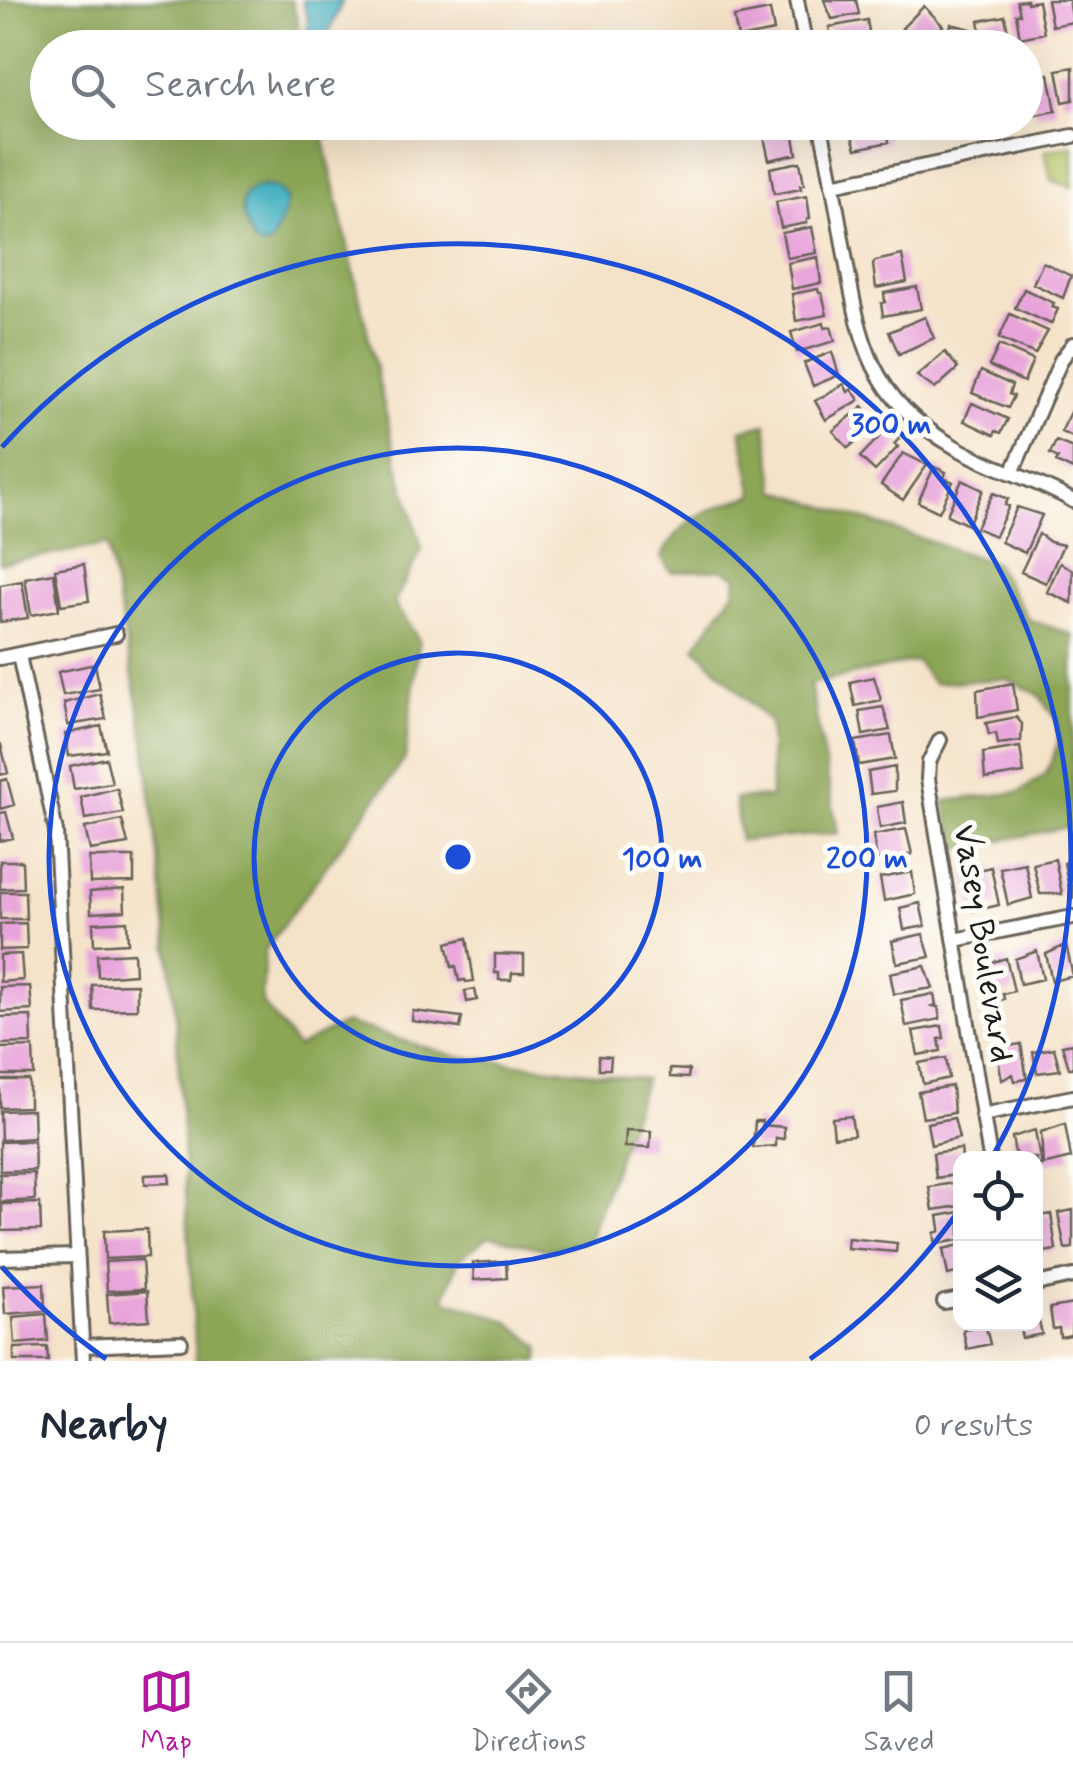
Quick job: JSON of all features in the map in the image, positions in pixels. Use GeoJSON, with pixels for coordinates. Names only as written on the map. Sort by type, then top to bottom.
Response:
{"type":"FeatureCollection","features":[{"type":"Feature","properties":{"kind":"street"},"geometry":{"type":"LineString","coordinates":[[796,0],[802,30]]}},
{"type":"Feature","properties":{"kind":"street"},"geometry":{"type":"LineString","coordinates":[[832,185],[1073,136]]}},
{"type":"Feature","properties":{"kind":"street"},"geometry":{"type":"LineString","coordinates":[[823,140],[862,341],[880,380],[920,425],[957,449],[1073,500]]}},
{"type":"Feature","properties":{"kind":"street"},"geometry":{"type":"LineString","coordinates":[[1012,473],[1061,360],[1073,344]]}},
{"type":"Feature","properties":{"kind":"street"},"geometry":{"type":"LineString","coordinates":[[0,658],[116,634]]}},
{"type":"Feature","properties":{"kind":"street"},"geometry":{"type":"LineString","coordinates":[[19,655],[56,832],[83,1361]]}},
{"type":"Feature","properties":{"kind":"street","name":"Vasey Boulevard"},"geometry":{"type":"LineString","coordinates":[[940,740],[929,762],[928,779],[989,1151]]}},
{"type":"Feature","properties":{"kind":"street"},"geometry":{"type":"LineString","coordinates":[[956,940],[1073,917]]}},
{"type":"Feature","properties":{"kind":"street"},"geometry":{"type":"LineString","coordinates":[[982,1115],[1073,1097]]}},
{"type":"Feature","properties":{"kind":"street"},"geometry":{"type":"LineString","coordinates":[[0,1258],[77,1256]]}},
{"type":"Feature","properties":{"kind":"street"},"geometry":{"type":"LineString","coordinates":[[1043,1282],[1073,1276]]}},
{"type":"Feature","properties":{"kind":"street"},"geometry":{"type":"LineString","coordinates":[[944,1302],[953,1300]]}},
{"type":"Feature","properties":{"kind":"street"},"geometry":{"type":"LineString","coordinates":[[82,1346],[182,1342]]}},
{"type":"Feature","properties":{"kind":"green space"},"geometry":{"type":"Polygon","coordinates":[[[0,0],[292,0],[299,30],[30,30],[30,140],[324,140],[397,462],[422,549],[394,603],[419,640],[405,759],[265,950],[262,1003],[297,1047],[345,1023],[455,1056],[645,1079],[589,1240],[548,1250],[489,1236],[459,1259],[444,1299],[508,1321],[540,1347],[539,1361],[196,1361],[175,1009],[144,734],[107,545],[0,563],[0,0]]]}},
{"type":"Feature","properties":{"kind":"green space"},"geometry":{"type":"Polygon","coordinates":[[[1073,145],[1073,187],[1051,180],[1045,151],[1073,145]]]}},
{"type":"Feature","properties":{"kind":"green space"},"geometry":{"type":"Polygon","coordinates":[[[766,424],[776,490],[994,563],[1029,620],[1073,635],[1073,826],[957,849],[944,801],[1020,792],[1046,774],[1059,741],[1057,721],[1039,695],[1007,679],[933,683],[916,661],[810,684],[838,833],[740,841],[735,799],[771,797],[770,722],[695,647],[735,590],[737,577],[721,569],[671,572],[661,557],[689,522],[754,495],[741,430],[766,424]]]}},
{"type":"Feature","properties":{"kind":"water"},"geometry":{"type":"Polygon","coordinates":[[[302,0],[343,0],[330,30],[307,30],[302,0]]]}},
{"type":"Feature","properties":{"kind":"water"},"geometry":{"type":"Polygon","coordinates":[[[263,186],[276,188],[286,198],[286,204],[271,244],[263,247],[254,243],[242,208],[246,194],[263,186]]]}},
{"type":"Feature","properties":{"kind":"building"},"geometry":{"type":"Polygon","coordinates":[[[824,0],[856,0],[859,14],[832,19],[824,0]]]}},
{"type":"Feature","properties":{"kind":"building"},"geometry":{"type":"Polygon","coordinates":[[[1047,0],[1069,0],[1073,22],[1052,26],[1047,0]]]}},
{"type":"Feature","properties":{"kind":"building"},"geometry":{"type":"Polygon","coordinates":[[[1017,1],[1038,1],[1044,33],[1019,30],[1017,1]]]}},
{"type":"Feature","properties":{"kind":"building"},"geometry":{"type":"Polygon","coordinates":[[[924,6],[943,26],[939,30],[902,28],[924,6]]]}},
{"type":"Feature","properties":{"kind":"building"},"geometry":{"type":"Polygon","coordinates":[[[770,10],[774,30],[736,30],[734,17],[770,10]]]}},
{"type":"Feature","properties":{"kind":"building"},"geometry":{"type":"Polygon","coordinates":[[[1005,16],[1008,30],[981,30],[979,21],[1005,16]]]}},
{"type":"Feature","properties":{"kind":"building"},"geometry":{"type":"Polygon","coordinates":[[[867,20],[869,30],[829,30],[829,27],[867,20]]]}},
{"type":"Feature","properties":{"kind":"building"},"geometry":{"type":"Polygon","coordinates":[[[951,24],[971,29],[971,30],[950,30],[951,24]]]}},
{"type":"Feature","properties":{"kind":"building"},"geometry":{"type":"Polygon","coordinates":[[[1073,67],[1073,100],[1063,102],[1057,70],[1073,67]]]}},
{"type":"Feature","properties":{"kind":"building"},"geometry":{"type":"Polygon","coordinates":[[[1049,74],[1056,111],[1043,114],[1043,75],[1049,74]]]}},
{"type":"Feature","properties":{"kind":"building"},"geometry":{"type":"Polygon","coordinates":[[[765,140],[795,140],[797,154],[769,160],[765,140]]]}},
{"type":"Feature","properties":{"kind":"building"},"geometry":{"type":"Polygon","coordinates":[[[853,140],[889,140],[889,142],[856,149],[853,140]]]}},
{"type":"Feature","properties":{"kind":"building"},"geometry":{"type":"Polygon","coordinates":[[[800,162],[804,184],[801,189],[774,194],[770,168],[800,162]]]}},
{"type":"Feature","properties":{"kind":"building"},"geometry":{"type":"Polygon","coordinates":[[[807,196],[807,223],[781,228],[776,202],[807,196]]]}},
{"type":"Feature","properties":{"kind":"building"},"geometry":{"type":"Polygon","coordinates":[[[812,227],[817,253],[787,258],[782,233],[812,227]]]}},
{"type":"Feature","properties":{"kind":"building"},"geometry":{"type":"Polygon","coordinates":[[[902,255],[907,282],[876,288],[875,261],[902,255]]]}},
{"type":"Feature","properties":{"kind":"building"},"geometry":{"type":"Polygon","coordinates":[[[818,257],[821,283],[792,289],[788,263],[818,257]]]}},
{"type":"Feature","properties":{"kind":"building"},"geometry":{"type":"Polygon","coordinates":[[[1043,262],[1071,276],[1063,298],[1033,284],[1043,262]]]}},
{"type":"Feature","properties":{"kind":"building"},"geometry":{"type":"Polygon","coordinates":[[[917,287],[921,309],[883,316],[884,293],[917,287]]]}},
{"type":"Feature","properties":{"kind":"building"},"geometry":{"type":"Polygon","coordinates":[[[818,289],[827,315],[796,321],[792,294],[818,289]]]}},
{"type":"Feature","properties":{"kind":"building"},"geometry":{"type":"Polygon","coordinates":[[[1024,289],[1054,303],[1052,307],[1058,309],[1051,324],[1015,308],[1024,289]]]}},
{"type":"Feature","properties":{"kind":"building"},"geometry":{"type":"Polygon","coordinates":[[[1010,314],[1048,331],[1035,354],[999,338],[1010,314]]]}},
{"type":"Feature","properties":{"kind":"building"},"geometry":{"type":"Polygon","coordinates":[[[925,317],[934,338],[899,354],[889,332],[925,317]]]}},
{"type":"Feature","properties":{"kind":"building"},"geometry":{"type":"Polygon","coordinates":[[[824,323],[825,328],[831,327],[835,341],[797,352],[791,332],[824,323]]]}},
{"type":"Feature","properties":{"kind":"building"},"geometry":{"type":"Polygon","coordinates":[[[999,345],[1033,360],[1024,382],[989,366],[999,345]]]}},
{"type":"Feature","properties":{"kind":"building"},"geometry":{"type":"Polygon","coordinates":[[[832,352],[839,375],[813,386],[804,363],[832,352]]]}},
{"type":"Feature","properties":{"kind":"building"},"geometry":{"type":"Polygon","coordinates":[[[945,352],[958,368],[935,389],[917,376],[945,352]]]}},
{"type":"Feature","properties":{"kind":"building"},"geometry":{"type":"Polygon","coordinates":[[[981,371],[1012,385],[1009,394],[1014,396],[1008,408],[972,393],[981,371]]]}},
{"type":"Feature","properties":{"kind":"building"},"geometry":{"type":"Polygon","coordinates":[[[844,384],[859,400],[826,420],[815,401],[844,384]]]}},
{"type":"Feature","properties":{"kind":"building"},"geometry":{"type":"Polygon","coordinates":[[[972,403],[1008,419],[1001,433],[996,431],[994,435],[964,421],[972,403]]]}},
{"type":"Feature","properties":{"kind":"building"},"geometry":{"type":"Polygon","coordinates":[[[863,406],[877,424],[848,448],[833,431],[863,406]]]}},
{"type":"Feature","properties":{"kind":"building"},"geometry":{"type":"Polygon","coordinates":[[[1073,408],[1073,437],[1061,432],[1073,408]]]}},
{"type":"Feature","properties":{"kind":"building"},"geometry":{"type":"Polygon","coordinates":[[[888,428],[899,439],[894,444],[898,447],[875,471],[860,457],[888,428]]]}},
{"type":"Feature","properties":{"kind":"building"},"geometry":{"type":"Polygon","coordinates":[[[1056,441],[1073,448],[1073,470],[1056,462],[1058,458],[1050,454],[1056,441]]]}},
{"type":"Feature","properties":{"kind":"building"},"geometry":{"type":"Polygon","coordinates":[[[903,453],[927,465],[903,500],[881,485],[903,453]]]}},
{"type":"Feature","properties":{"kind":"building"},"geometry":{"type":"Polygon","coordinates":[[[934,467],[946,472],[944,478],[953,482],[939,512],[918,502],[934,467]]]}},
{"type":"Feature","properties":{"kind":"building"},"geometry":{"type":"Polygon","coordinates":[[[962,480],[983,490],[968,525],[947,515],[962,480]]]}},
{"type":"Feature","properties":{"kind":"building"},"geometry":{"type":"Polygon","coordinates":[[[993,493],[1008,499],[1005,505],[1009,506],[995,536],[976,528],[993,493]]]}},
{"type":"Feature","properties":{"kind":"building"},"geometry":{"type":"Polygon","coordinates":[[[1017,507],[1042,515],[1025,553],[1001,542],[1017,507]]]}},
{"type":"Feature","properties":{"kind":"building"},"geometry":{"type":"Polygon","coordinates":[[[1039,534],[1063,545],[1046,583],[1021,572],[1039,534]]]}},
{"type":"Feature","properties":{"kind":"building"},"geometry":{"type":"Polygon","coordinates":[[[1060,563],[1073,570],[1072,603],[1047,592],[1060,563]]]}},
{"type":"Feature","properties":{"kind":"building"},"geometry":{"type":"Polygon","coordinates":[[[84,564],[89,601],[61,605],[55,569],[84,564]]]}},
{"type":"Feature","properties":{"kind":"building"},"geometry":{"type":"Polygon","coordinates":[[[54,573],[59,610],[31,615],[25,578],[54,573]]]}},
{"type":"Feature","properties":{"kind":"building"},"geometry":{"type":"Polygon","coordinates":[[[22,581],[28,618],[0,622],[0,585],[22,581]]]}},
{"type":"Feature","properties":{"kind":"building"},"geometry":{"type":"Polygon","coordinates":[[[95,664],[100,689],[63,695],[58,672],[95,664]]]}},
{"type":"Feature","properties":{"kind":"building"},"geometry":{"type":"Polygon","coordinates":[[[874,677],[881,700],[855,706],[850,682],[874,677]]]}},
{"type":"Feature","properties":{"kind":"building"},"geometry":{"type":"Polygon","coordinates":[[[1013,683],[1017,710],[978,717],[977,690],[1013,683]]]}},
{"type":"Feature","properties":{"kind":"building"},"geometry":{"type":"Polygon","coordinates":[[[100,694],[106,719],[68,725],[64,703],[100,694]]]}},
{"type":"Feature","properties":{"kind":"building"},"geometry":{"type":"Polygon","coordinates":[[[883,707],[890,730],[863,735],[859,711],[883,707]]]}},
{"type":"Feature","properties":{"kind":"building"},"geometry":{"type":"Polygon","coordinates":[[[1016,717],[1022,724],[1021,741],[998,744],[996,733],[989,735],[986,723],[1016,717]]]}},
{"type":"Feature","properties":{"kind":"building"},"geometry":{"type":"Polygon","coordinates":[[[101,726],[107,751],[69,756],[65,734],[101,726]]]}},
{"type":"Feature","properties":{"kind":"building"},"geometry":{"type":"Polygon","coordinates":[[[891,735],[895,759],[859,765],[855,741],[891,735]]]}},
{"type":"Feature","properties":{"kind":"building"},"geometry":{"type":"Polygon","coordinates":[[[0,746],[8,773],[0,775],[0,746]]]}},
{"type":"Feature","properties":{"kind":"building"},"geometry":{"type":"Polygon","coordinates":[[[1020,747],[1024,773],[985,779],[983,753],[1020,747]]]}},
{"type":"Feature","properties":{"kind":"building"},"geometry":{"type":"Polygon","coordinates":[[[106,758],[112,783],[74,789],[70,766],[106,758]]]}},
{"type":"Feature","properties":{"kind":"building"},"geometry":{"type":"Polygon","coordinates":[[[895,767],[895,791],[871,794],[868,772],[895,767]]]}},
{"type":"Feature","properties":{"kind":"building"},"geometry":{"type":"Polygon","coordinates":[[[7,779],[14,805],[0,809],[0,781],[7,779]]]}},
{"type":"Feature","properties":{"kind":"building"},"geometry":{"type":"Polygon","coordinates":[[[117,788],[123,813],[85,819],[81,797],[117,788]]]}},
{"type":"Feature","properties":{"kind":"building"},"geometry":{"type":"Polygon","coordinates":[[[903,802],[906,823],[880,828],[877,807],[903,802]]]}},
{"type":"Feature","properties":{"kind":"building"},"geometry":{"type":"Polygon","coordinates":[[[6,812],[13,838],[0,841],[0,813],[6,812]]]}},
{"type":"Feature","properties":{"kind":"building"},"geometry":{"type":"Polygon","coordinates":[[[122,820],[128,844],[90,850],[85,828],[122,820]]]}},
{"type":"Feature","properties":{"kind":"building"},"geometry":{"type":"Polygon","coordinates":[[[906,829],[912,854],[877,860],[873,835],[906,829]]]}},
{"type":"Feature","properties":{"kind":"building"},"geometry":{"type":"Polygon","coordinates":[[[89,857],[134,857],[134,882],[90,883],[89,857]]]}},
{"type":"Feature","properties":{"kind":"building"},"geometry":{"type":"Polygon","coordinates":[[[1055,859],[1062,894],[1040,894],[1033,864],[1055,859]]]}},
{"type":"Feature","properties":{"kind":"building"},"geometry":{"type":"Polygon","coordinates":[[[0,861],[22,861],[23,888],[0,889],[0,861]]]}},
{"type":"Feature","properties":{"kind":"building"},"geometry":{"type":"Polygon","coordinates":[[[1073,861],[1073,898],[1071,898],[1064,863],[1073,861]]]}},
{"type":"Feature","properties":{"kind":"building"},"geometry":{"type":"Polygon","coordinates":[[[1025,863],[1032,898],[1008,905],[1000,868],[1025,863]]]}},
{"type":"Feature","properties":{"kind":"building"},"geometry":{"type":"Polygon","coordinates":[[[991,867],[999,905],[973,911],[965,873],[991,867]]]}},
{"type":"Feature","properties":{"kind":"building"},"geometry":{"type":"Polygon","coordinates":[[[912,872],[915,894],[884,901],[880,878],[912,872]]]}},
{"type":"Feature","properties":{"kind":"building"},"geometry":{"type":"Polygon","coordinates":[[[124,889],[125,911],[91,913],[90,892],[124,889]]]}},
{"type":"Feature","properties":{"kind":"building"},"geometry":{"type":"Polygon","coordinates":[[[0,892],[25,892],[26,919],[0,919],[0,892]]]}},
{"type":"Feature","properties":{"kind":"building"},"geometry":{"type":"Polygon","coordinates":[[[920,903],[925,926],[904,930],[900,908],[920,903]]]}},
{"type":"Feature","properties":{"kind":"building"},"geometry":{"type":"Polygon","coordinates":[[[127,921],[128,943],[94,945],[93,923],[127,921]]]}},
{"type":"Feature","properties":{"kind":"building"},"geometry":{"type":"Polygon","coordinates":[[[26,923],[27,949],[0,950],[0,924],[26,923]]]}},
{"type":"Feature","properties":{"kind":"building"},"geometry":{"type":"Polygon","coordinates":[[[923,934],[930,957],[897,963],[892,941],[923,934]]]}},
{"type":"Feature","properties":{"kind":"building"},"geometry":{"type":"Polygon","coordinates":[[[467,938],[474,981],[466,982],[459,981],[456,966],[452,967],[447,943],[467,938]]]}},
{"type":"Feature","properties":{"kind":"building"},"geometry":{"type":"Polygon","coordinates":[[[1066,945],[1073,976],[1052,981],[1046,954],[1066,945]]]}},
{"type":"Feature","properties":{"kind":"building"},"geometry":{"type":"Polygon","coordinates":[[[1037,951],[1043,979],[1020,984],[1015,959],[1037,951]]]}},
{"type":"Feature","properties":{"kind":"building"},"geometry":{"type":"Polygon","coordinates":[[[134,953],[135,974],[98,977],[97,955],[134,953]]]}},
{"type":"Feature","properties":{"kind":"building"},"geometry":{"type":"Polygon","coordinates":[[[21,954],[23,980],[0,982],[0,955],[21,954]]]}},
{"type":"Feature","properties":{"kind":"building"},"geometry":{"type":"Polygon","coordinates":[[[495,954],[524,955],[524,973],[512,973],[511,980],[499,980],[495,954]]]}},
{"type":"Feature","properties":{"kind":"building"},"geometry":{"type":"Polygon","coordinates":[[[1006,958],[1014,991],[996,1001],[984,965],[1006,958]]]}},
{"type":"Feature","properties":{"kind":"building"},"geometry":{"type":"Polygon","coordinates":[[[925,966],[933,988],[894,994],[890,973],[925,966]]]}},
{"type":"Feature","properties":{"kind":"building"},"geometry":{"type":"Polygon","coordinates":[[[137,984],[137,1009],[93,1010],[92,985],[137,984]]]}},
{"type":"Feature","properties":{"kind":"building"},"geometry":{"type":"Polygon","coordinates":[[[30,986],[32,1010],[0,1012],[0,987],[30,986]]]}},
{"type":"Feature","properties":{"kind":"building"},"geometry":{"type":"Polygon","coordinates":[[[475,989],[477,1000],[467,1002],[465,991],[475,989]]]}},
{"type":"Feature","properties":{"kind":"building"},"geometry":{"type":"Polygon","coordinates":[[[934,994],[933,1006],[938,1007],[940,1019],[906,1026],[901,1000],[934,994]]]}},
{"type":"Feature","properties":{"kind":"building"},"geometry":{"type":"Polygon","coordinates":[[[413,1011],[462,1017],[460,1028],[412,1021],[413,1011]]]}},
{"type":"Feature","properties":{"kind":"building"},"geometry":{"type":"Polygon","coordinates":[[[31,1016],[32,1043],[0,1044],[0,1017],[31,1016]]]}},
{"type":"Feature","properties":{"kind":"building"},"geometry":{"type":"Polygon","coordinates":[[[942,1026],[941,1051],[918,1055],[913,1031],[942,1026]]]}},
{"type":"Feature","properties":{"kind":"building"},"geometry":{"type":"Polygon","coordinates":[[[1073,1043],[1073,1068],[1069,1068],[1062,1045],[1073,1043]]]}},
{"type":"Feature","properties":{"kind":"building"},"geometry":{"type":"Polygon","coordinates":[[[1021,1044],[1027,1079],[1015,1081],[1013,1074],[1002,1080],[996,1048],[1021,1044]]]}},
{"type":"Feature","properties":{"kind":"building"},"geometry":{"type":"Polygon","coordinates":[[[33,1047],[34,1075],[0,1075],[0,1048],[33,1047]]]}},
{"type":"Feature","properties":{"kind":"building"},"geometry":{"type":"Polygon","coordinates":[[[1054,1048],[1060,1070],[1037,1073],[1033,1052],[1054,1048]]]}},
{"type":"Feature","properties":{"kind":"building"},"geometry":{"type":"Polygon","coordinates":[[[599,1056],[611,1057],[610,1069],[599,1069],[599,1056]]]}},
{"type":"Feature","properties":{"kind":"building"},"geometry":{"type":"Polygon","coordinates":[[[946,1058],[949,1078],[923,1084],[919,1063],[946,1058]]]}},
{"type":"Feature","properties":{"kind":"building"},"geometry":{"type":"Polygon","coordinates":[[[670,1069],[689,1070],[688,1078],[670,1077],[670,1069]]]}},
{"type":"Feature","properties":{"kind":"building"},"geometry":{"type":"Polygon","coordinates":[[[0,1080],[29,1080],[29,1107],[0,1108],[0,1080]]]}},
{"type":"Feature","properties":{"kind":"building"},"geometry":{"type":"Polygon","coordinates":[[[952,1086],[954,1113],[923,1118],[918,1092],[952,1086]]]}},
{"type":"Feature","properties":{"kind":"building"},"geometry":{"type":"Polygon","coordinates":[[[33,1110],[34,1138],[1,1140],[0,1111],[33,1110]]]}},
{"type":"Feature","properties":{"kind":"building"},"geometry":{"type":"Polygon","coordinates":[[[851,1116],[854,1135],[834,1137],[832,1118],[851,1116]]]}},
{"type":"Feature","properties":{"kind":"building"},"geometry":{"type":"Polygon","coordinates":[[[954,1118],[959,1138],[931,1145],[927,1123],[954,1118]]]}},
{"type":"Feature","properties":{"kind":"building"},"geometry":{"type":"Polygon","coordinates":[[[755,1121],[784,1127],[784,1139],[776,1138],[776,1146],[753,1148],[755,1121]]]}},
{"type":"Feature","properties":{"kind":"building"},"geometry":{"type":"Polygon","coordinates":[[[1065,1124],[1071,1158],[1043,1165],[1041,1132],[1065,1124]]]}},
{"type":"Feature","properties":{"kind":"building"},"geometry":{"type":"Polygon","coordinates":[[[626,1130],[651,1131],[650,1148],[625,1147],[626,1130]]]}},
{"type":"Feature","properties":{"kind":"building"},"geometry":{"type":"Polygon","coordinates":[[[1035,1130],[1039,1151],[1015,1151],[1012,1137],[1035,1130]]]}},
{"type":"Feature","properties":{"kind":"building"},"geometry":{"type":"Polygon","coordinates":[[[34,1141],[35,1170],[0,1171],[0,1142],[34,1141]]]}},
{"type":"Feature","properties":{"kind":"building"},"geometry":{"type":"Polygon","coordinates":[[[961,1149],[953,1151],[953,1175],[936,1178],[933,1153],[961,1149]]]}},
{"type":"Feature","properties":{"kind":"building"},"geometry":{"type":"Polygon","coordinates":[[[34,1173],[35,1200],[0,1202],[0,1174],[34,1173]]]}},
{"type":"Feature","properties":{"kind":"building"},"geometry":{"type":"Polygon","coordinates":[[[169,1174],[170,1183],[145,1184],[145,1175],[169,1174]]]}},
{"type":"Feature","properties":{"kind":"building"},"geometry":{"type":"Polygon","coordinates":[[[953,1183],[953,1207],[933,1210],[929,1187],[953,1183]]]}},
{"type":"Feature","properties":{"kind":"building"},"geometry":{"type":"Polygon","coordinates":[[[40,1203],[41,1230],[2,1231],[2,1204],[40,1203]]]}},
{"type":"Feature","properties":{"kind":"building"},"geometry":{"type":"Polygon","coordinates":[[[1073,1210],[1073,1248],[1065,1249],[1058,1213],[1073,1210]]]}},
{"type":"Feature","properties":{"kind":"building"},"geometry":{"type":"Polygon","coordinates":[[[953,1213],[953,1241],[936,1244],[934,1233],[940,1231],[938,1216],[953,1213]]]}},
{"type":"Feature","properties":{"kind":"building"},"geometry":{"type":"Polygon","coordinates":[[[1051,1214],[1056,1250],[1043,1250],[1043,1216],[1051,1214]]]}},
{"type":"Feature","properties":{"kind":"building"},"geometry":{"type":"Polygon","coordinates":[[[147,1229],[148,1257],[105,1259],[104,1231],[147,1229]]]}},
{"type":"Feature","properties":{"kind":"building"},"geometry":{"type":"Polygon","coordinates":[[[848,1238],[897,1243],[896,1252],[847,1248],[848,1238]]]}},
{"type":"Feature","properties":{"kind":"building"},"geometry":{"type":"Polygon","coordinates":[[[953,1247],[953,1274],[948,1275],[943,1249],[953,1247]]]}},
{"type":"Feature","properties":{"kind":"building"},"geometry":{"type":"Polygon","coordinates":[[[142,1260],[144,1289],[107,1291],[105,1262],[142,1260]]]}},
{"type":"Feature","properties":{"kind":"building"},"geometry":{"type":"Polygon","coordinates":[[[506,1261],[507,1278],[474,1280],[473,1263],[506,1261]]]}},
{"type":"Feature","properties":{"kind":"building"},"geometry":{"type":"Polygon","coordinates":[[[44,1284],[45,1311],[5,1314],[3,1286],[44,1284]]]}},
{"type":"Feature","properties":{"kind":"building"},"geometry":{"type":"Polygon","coordinates":[[[147,1291],[149,1320],[109,1323],[107,1294],[147,1291]]]}},
{"type":"Feature","properties":{"kind":"building"},"geometry":{"type":"Polygon","coordinates":[[[1073,1304],[1071,1335],[1060,1337],[1059,1328],[1053,1329],[1050,1308],[1073,1304]]]}},
{"type":"Feature","properties":{"kind":"building"},"geometry":{"type":"Polygon","coordinates":[[[46,1314],[48,1341],[15,1344],[13,1317],[46,1314]]]}},
{"type":"Feature","properties":{"kind":"building"},"geometry":{"type":"Polygon","coordinates":[[[963,1331],[987,1331],[990,1344],[967,1349],[963,1331]]]}},
{"type":"Feature","properties":{"kind":"building"},"geometry":{"type":"Polygon","coordinates":[[[1020,1331],[1041,1331],[1042,1334],[1022,1338],[1020,1331]]]}},
{"type":"Feature","properties":{"kind":"building"},"geometry":{"type":"Polygon","coordinates":[[[47,1347],[48,1361],[14,1361],[14,1348],[47,1347]]]}}]}
